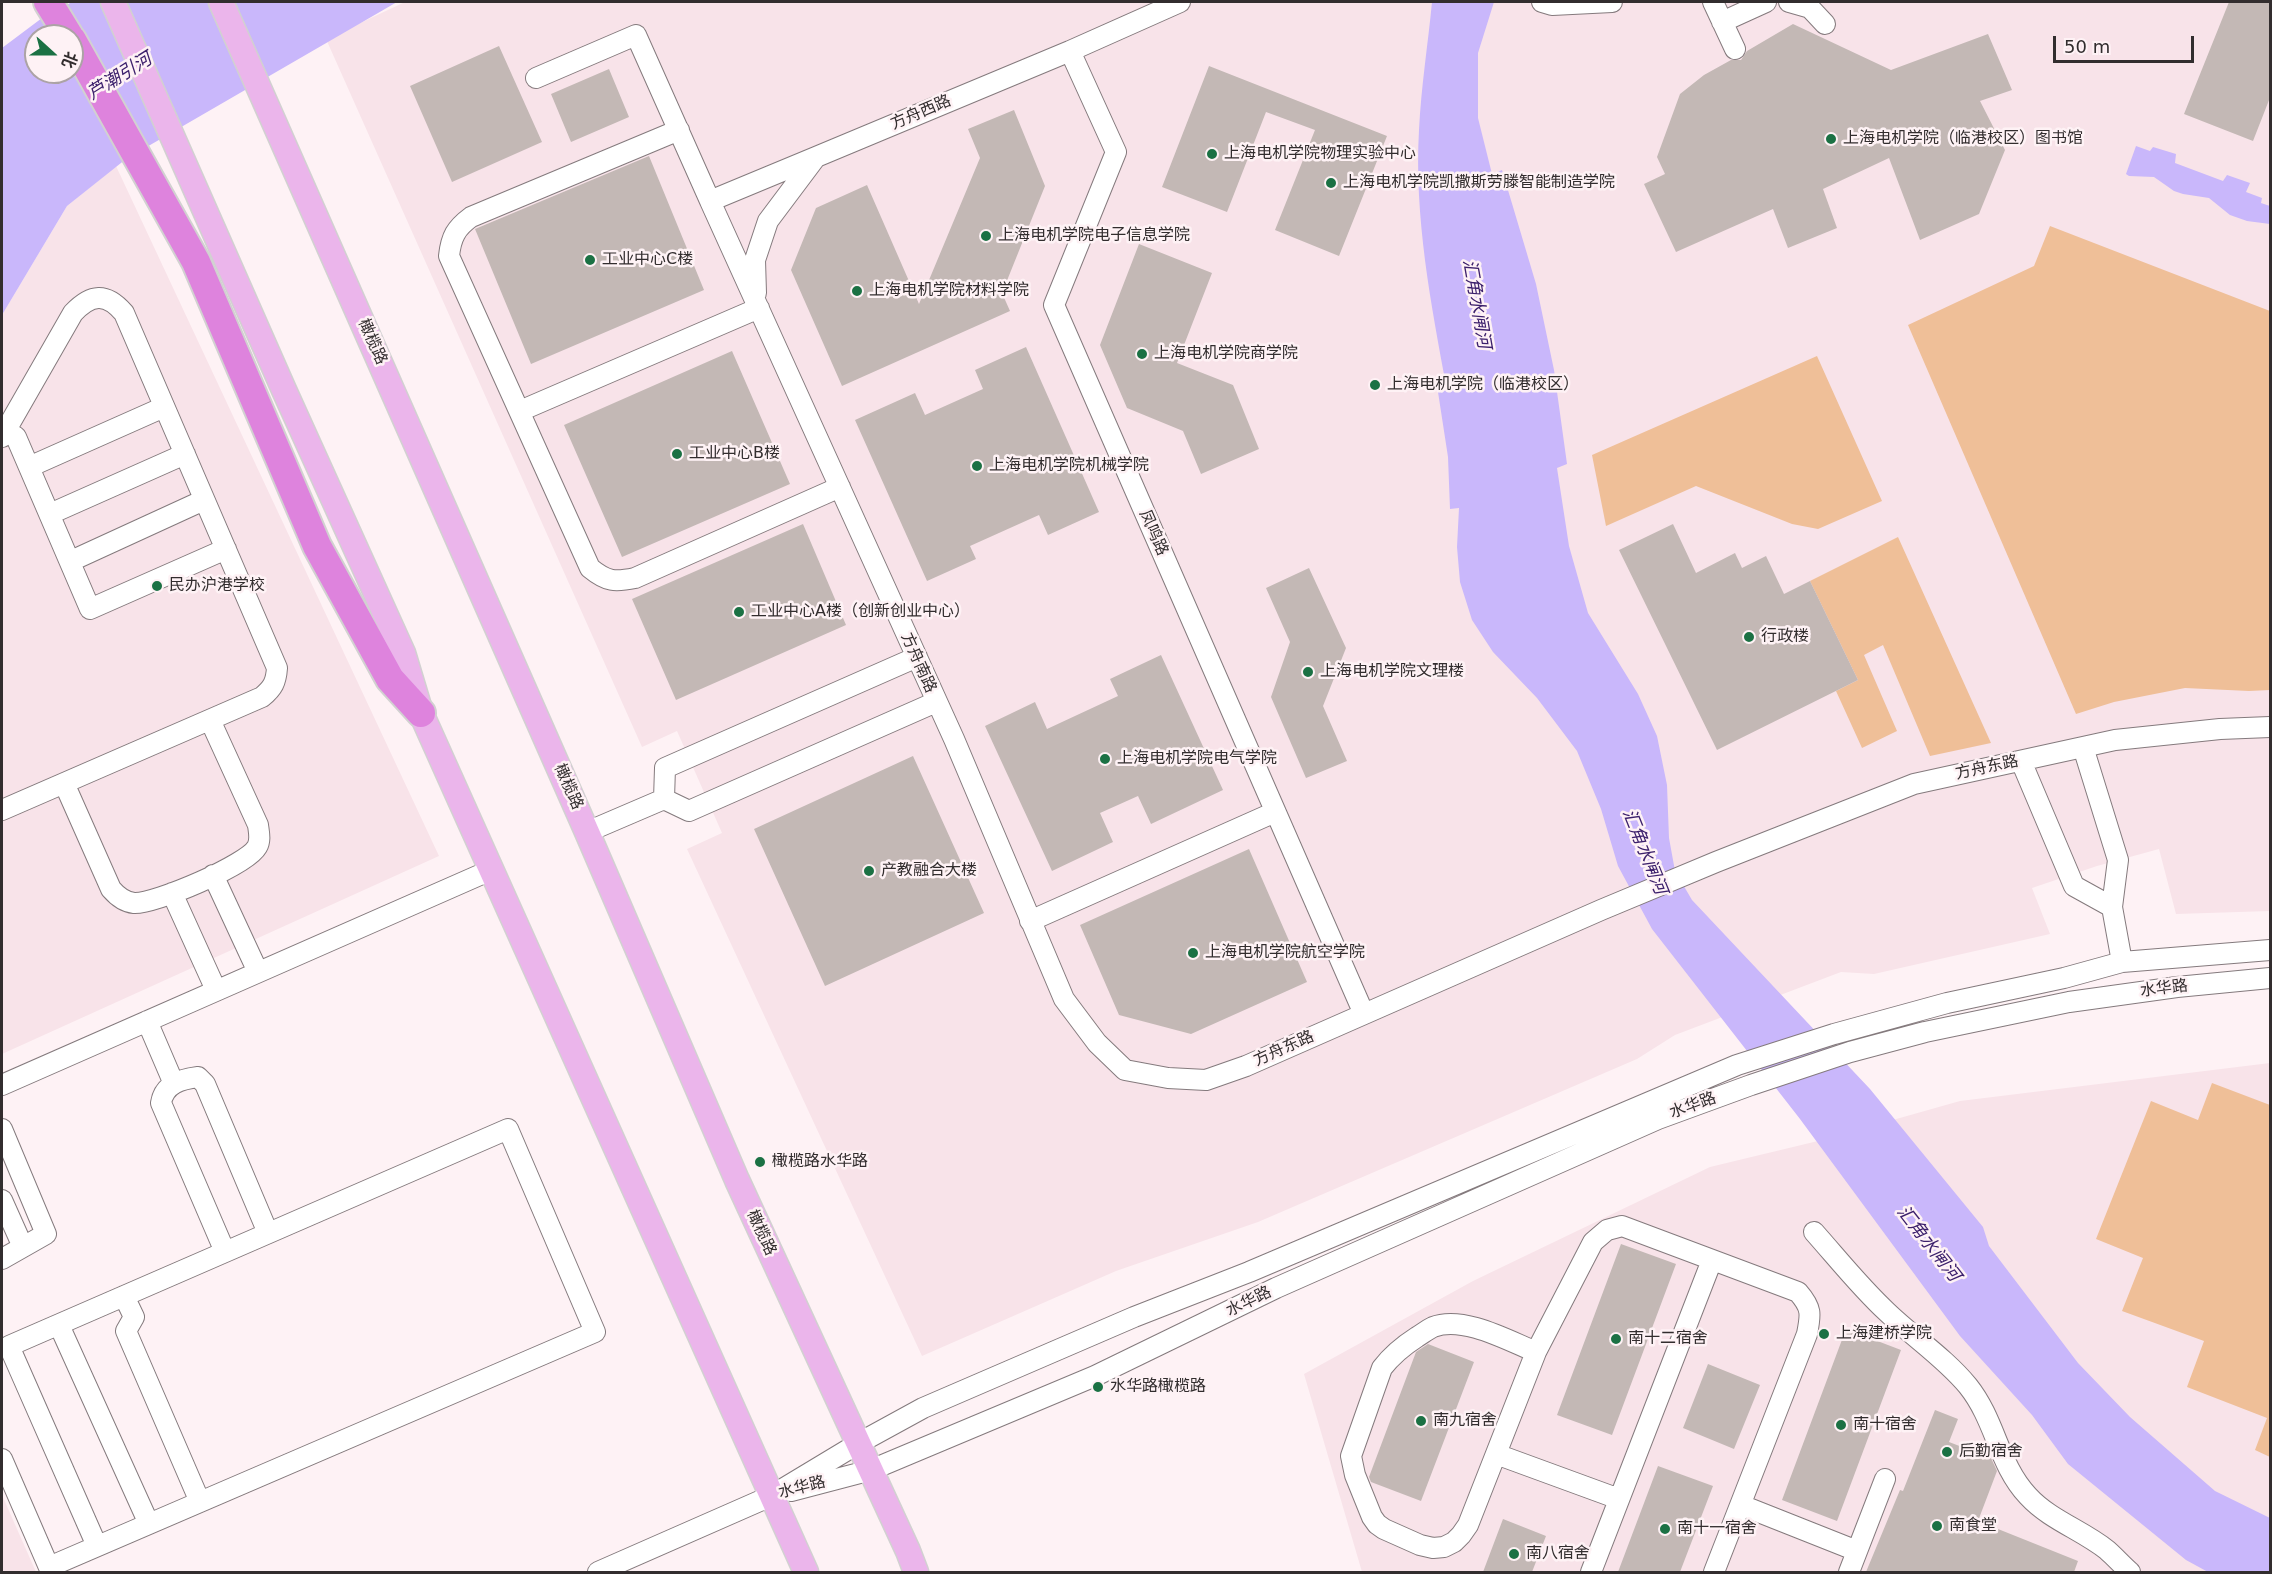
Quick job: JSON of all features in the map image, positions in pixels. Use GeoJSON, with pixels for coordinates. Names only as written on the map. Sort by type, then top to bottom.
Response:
{"type":"FeatureCollection","features":[{"type":"Feature","properties":{"kind":"highway"},"geometry":{"type":"LineString","coordinates":[[48,2],[62,24]]}},
{"type":"Feature","properties":{"kind":"highway"},"geometry":{"type":"LineString","coordinates":[[84,61],[196,262],[317,546],[390,679],[421,713]]}},
{"type":"Feature","properties":{"kind":"main road"},"geometry":{"type":"LineString","coordinates":[[113,2],[284,390],[403,652],[421,713],[806,1572]]}},
{"type":"Feature","properties":{"kind":"main road","name":"橄榄路"},"geometry":{"type":"LineString","coordinates":[[221,2],[587,832],[737,1180],[916,1572]]}},
{"type":"Feature","properties":{"kind":"street","name":"方舟西路"},"geometry":{"type":"LineString","coordinates":[[710,201],[1070,51],[1180,2]]}},
{"type":"Feature","properties":{"kind":"street"},"geometry":{"type":"LineString","coordinates":[[1542,2],[1552,5],[1612,2]]}},
{"type":"Feature","properties":{"kind":"street"},"geometry":{"type":"LineString","coordinates":[[1713,2],[1735,49]]}},
{"type":"Feature","properties":{"kind":"street"},"geometry":{"type":"LineString","coordinates":[[1722,22],[1766,2]]}},
{"type":"Feature","properties":{"kind":"street"},"geometry":{"type":"LineString","coordinates":[[1789,2],[1810,8],[1825,24]]}},
{"type":"Feature","properties":{"kind":"street","name":"方舟南路"},"geometry":{"type":"LineString","coordinates":[[536,78],[636,35],[954,739],[1030,921]]}},
{"type":"Feature","properties":{"kind":"street","name":"凤鸣路"},"geometry":{"type":"LineString","coordinates":[[1070,51],[1116,152],[1054,305],[1364,1014]]}},
{"type":"Feature","properties":{"kind":"street"},"geometry":{"type":"LineString","coordinates":[[678,130],[471,217],[458,227],[450,241],[449,256],[590,568],[600,576],[616,582],[635,578],[840,488]]}},
{"type":"Feature","properties":{"kind":"street"},"geometry":{"type":"LineString","coordinates":[[520,411],[759,308],[755,260],[768,221],[816,157]]}},
{"type":"Feature","properties":{"kind":"street"},"geometry":{"type":"LineString","coordinates":[[2,810],[262,697],[272,690],[276,680],[277,668],[226,549],[184,454],[124,313],[107,298],[94,298],[81,304],[73,313],[4,434],[16,437],[90,609],[226,549]]}},
{"type":"Feature","properties":{"kind":"street"},"geometry":{"type":"LineString","coordinates":[[29,467],[164,407]]}},
{"type":"Feature","properties":{"kind":"street"},"geometry":{"type":"LineString","coordinates":[[50,514],[184,454]]}},
{"type":"Feature","properties":{"kind":"street"},"geometry":{"type":"LineString","coordinates":[[70,561],[204,500]]}},
{"type":"Feature","properties":{"kind":"street"},"geometry":{"type":"LineString","coordinates":[[664,799],[665,768],[916,657]]}},
{"type":"Feature","properties":{"kind":"street"},"geometry":{"type":"LineString","coordinates":[[664,799],[689,812],[936,702]]}},
{"type":"Feature","properties":{"kind":"street"},"geometry":{"type":"LineString","coordinates":[[64,783],[111,889],[120,898],[132,903],[148,902],[172,893],[244,860],[256,849],[260,838],[258,825],[210,720]]}},
{"type":"Feature","properties":{"kind":"street","name":"方舟东路"},"geometry":{"type":"LineString","coordinates":[[1030,921],[1064,999],[1097,1043],[1125,1070],[1168,1078],[1206,1080],[1246,1066],[1601,910],[1914,784],[2083,747],[2138,738],[2220,729],[2271,727]]}},
{"type":"Feature","properties":{"kind":"street"},"geometry":{"type":"LineString","coordinates":[[2083,747],[2118,860],[2112,908],[2122,962]]}},
{"type":"Feature","properties":{"kind":"street"},"geometry":{"type":"LineString","coordinates":[[2021,761],[2074,886],[2112,908]]}},
{"type":"Feature","properties":{"kind":"street"},"geometry":{"type":"LineString","coordinates":[[587,832],[664,799]]}},
{"type":"Feature","properties":{"kind":"street"},"geometry":{"type":"LineString","coordinates":[[1030,921],[1275,812]]}},
{"type":"Feature","properties":{"kind":"street"},"geometry":{"type":"LineString","coordinates":[[2,1085],[491,870]]}},
{"type":"Feature","properties":{"kind":"street"},"geometry":{"type":"LineString","coordinates":[[213,874],[258,972]]}},
{"type":"Feature","properties":{"kind":"street"},"geometry":{"type":"LineString","coordinates":[[172,893],[216,990]]}},
{"type":"Feature","properties":{"kind":"street","name":"水华路"},"geometry":{"type":"LineString","coordinates":[[771,1496],[923,1408],[1737,1065],[1834,1034],[1947,1003],[2064,978],[2122,962],[2271,950]]}},
{"type":"Feature","properties":{"kind":"street","name":"水华路"},"geometry":{"type":"LineString","coordinates":[[771,1496],[871,1470],[1095,1376],[1276,1288],[1659,1119],[1751,1084],[1850,1052],[1925,1032],[2069,1002],[2177,987],[2271,978]]}},
{"type":"Feature","properties":{"kind":"street"},"geometry":{"type":"LineString","coordinates":[[147,1021],[174,1084]]}},
{"type":"Feature","properties":{"kind":"street"},"geometry":{"type":"LineString","coordinates":[[225,1252],[161,1103],[168,1087],[187,1078],[198,1077],[205,1084],[268,1233]]}},
{"type":"Feature","properties":{"kind":"street"},"geometry":{"type":"LineString","coordinates":[[2,1459],[50,1570],[97,1546],[595,1332],[508,1129],[9,1346],[97,1546]]}},
{"type":"Feature","properties":{"kind":"street"},"geometry":{"type":"LineString","coordinates":[[2,1258],[46,1234],[3,1134]]}},
{"type":"Feature","properties":{"kind":"street"},"geometry":{"type":"LineString","coordinates":[[2,1200],[23,1247]]}},
{"type":"Feature","properties":{"kind":"street"},"geometry":{"type":"LineString","coordinates":[[1536,1352],[1474,1327],[1445,1324],[1433,1327],[1405,1344],[1389,1359],[1382,1368],[1351,1456],[1364,1498],[1377,1524],[1420,1545],[1434,1548],[1444,1547],[1461,1535],[1468,1525],[1536,1352],[1593,1242],[1607,1230],[1622,1226],[1798,1292],[1808,1303],[1811,1317],[1807,1334],[1714,1572]]}},
{"type":"Feature","properties":{"kind":"street"},"geometry":{"type":"LineString","coordinates":[[1814,1232],[1869,1295],[1911,1335],[1953,1368],[1968,1386],[1990,1421],[2004,1460],[2028,1496],[2045,1511],[2107,1550],[2130,1572]]}},
{"type":"Feature","properties":{"kind":"street"},"geometry":{"type":"LineString","coordinates":[[1591,1572],[1712,1260]]}},
{"type":"Feature","properties":{"kind":"street"},"geometry":{"type":"LineString","coordinates":[[124,1296],[134,1317],[126,1331],[200,1502]]}},
{"type":"Feature","properties":{"kind":"street"},"geometry":{"type":"LineString","coordinates":[[59,1324],[150,1524]]}},
{"type":"Feature","properties":{"kind":"street"},"geometry":{"type":"LineString","coordinates":[[1496,1454],[1619,1499]]}},
{"type":"Feature","properties":{"kind":"street"},"geometry":{"type":"LineString","coordinates":[[1849,1572],[1885,1479]]}},
{"type":"Feature","properties":{"kind":"street"},"geometry":{"type":"LineString","coordinates":[[598,1572],[771,1496]]}},
{"type":"Feature","properties":{"kind":"street"},"geometry":{"type":"LineString","coordinates":[[1741,1505],[1857,1551]]}},
{"type":"Feature","properties":{"kind":"shaded area","name":"上海电机学院（临港校区）"},"geometry":{"type":"Polygon","coordinates":[[[405,2],[2270,2],[2270,911],[2176,914],[2159,849],[2097,866],[2032,888],[2050,934],[1874,974],[1841,972],[1675,1035],[1637,1059],[1258,1222],[1116,1271],[922,1356],[687,849],[722,833],[677,731],[642,747],[326,39],[405,2]]]}},
{"type":"Feature","properties":{"kind":"shaded area","name":"民办沪港学校"},"geometry":{"type":"Polygon","coordinates":[[[116,166],[439,856],[2,1054],[2,315],[67,206],[116,166]]]}},
{"type":"Feature","properties":{"kind":"shaded area"},"geometry":{"type":"Polygon","coordinates":[[[2050,226],[2270,311],[2270,690],[2185,688],[2114,702],[2076,714],[1908,325],[2034,266],[2050,226]]]}},
{"type":"Feature","properties":{"kind":"shaded area"},"geometry":{"type":"Polygon","coordinates":[[[1817,356],[1882,501],[1818,529],[1792,524],[1696,486],[1606,526],[1592,455],[1817,356]]]}},
{"type":"Feature","properties":{"kind":"shaded area"},"geometry":{"type":"Polygon","coordinates":[[[1898,537],[1991,743],[1930,756],[1883,645],[1864,655],[1897,731],[1862,748],[1836,691],[1858,680],[1810,581],[1898,537]]]}},
{"type":"Feature","properties":{"kind":"shaded area","name":"上海建桥学院"},"geometry":{"type":"Polygon","coordinates":[[[2270,1063],[2270,1572],[1362,1572],[1304,1374],[1473,1281],[1710,1167],[1822,1140],[1960,1101],[2270,1063]]]}},
{"type":"Feature","properties":{"kind":"shaded area"},"geometry":{"type":"Polygon","coordinates":[[[2212,1083],[2270,1105],[2270,1457],[2255,1450],[2267,1418],[2187,1387],[2204,1341],[2122,1311],[2143,1258],[2096,1239],[2151,1101],[2198,1120],[2212,1083]]]}},
{"type":"Feature","properties":{"kind":"shaded area"},"geometry":{"type":"Polygon","coordinates":[[[2,1495],[36,1572],[2,1572],[2,1495]]]}},
{"type":"Feature","properties":{"kind":"water","name":"芦潮引河"},"geometry":{"type":"Polygon","coordinates":[[[72,2],[397,2],[126,159],[67,206],[2,315],[2,48],[24,32],[24,84],[84,84],[84,24],[34,24],[72,2]]]}},
{"type":"Feature","properties":{"kind":"water","name":"汇角水闸河"},"geometry":{"type":"Polygon","coordinates":[[[1432,2],[1494,2],[1478,53],[1478,118],[1492,174],[1502,170],[1536,284],[1554,370],[1567,464],[1557,468],[1569,546],[1588,613],[1638,694],[1657,736],[1667,785],[1669,838],[1675,871],[1692,900],[1870,1089],[1983,1227],[1989,1246],[2078,1363],[2130,1417],[2215,1491],[2270,1518],[2270,1572],[2208,1572],[2186,1560],[2068,1464],[2032,1415],[1960,1336],[1800,1119],[1652,929],[1618,866],[1601,809],[1577,751],[1537,698],[1493,652],[1472,620],[1460,582],[1457,547],[1459,508],[1450,509],[1448,457],[1438,392],[1447,390],[1421,228],[1418,163],[1420,114],[1432,2]]]}},
{"type":"Feature","properties":{"kind":"water"},"geometry":{"type":"Polygon","coordinates":[[[2136,146],[2150,151],[2153,147],[2176,154],[2175,163],[2223,181],[2227,175],[2250,183],[2246,192],[2262,198],[2261,203],[2270,206],[2270,224],[2247,221],[2230,215],[2209,198],[2174,191],[2154,177],[2129,176],[2126,174],[2136,146]]]}},
{"type":"Feature","properties":{"kind":"building"},"geometry":{"type":"Polygon","coordinates":[[[2229,2],[2271,2],[2271,95],[2253,141],[2184,114],[2229,2]]]}},
{"type":"Feature","properties":{"kind":"building","name":"上海电机学院（临港校区）图书馆"},"geometry":{"type":"Polygon","coordinates":[[[1793,24],[1891,70],[1988,34],[2012,90],[1980,101],[2005,150],[1979,214],[1920,240],[1889,158],[1823,189],[1837,228],[1788,248],[1773,209],[1676,252],[1644,184],[1665,174],[1657,157],[1680,94],[1704,75],[1731,60],[1741,60],[1747,51],[1793,24]]]}},
{"type":"Feature","properties":{"kind":"building"},"geometry":{"type":"Polygon","coordinates":[[[499,46],[542,142],[452,182],[410,86],[499,46]]]}},
{"type":"Feature","properties":{"kind":"building"},"geometry":{"type":"Polygon","coordinates":[[[1209,66],[1387,136],[1339,256],[1275,230],[1315,130],[1266,112],[1227,212],[1162,187],[1209,66]]]}},
{"type":"Feature","properties":{"kind":"building"},"geometry":{"type":"Polygon","coordinates":[[[609,69],[629,117],[571,142],[551,94],[609,69]]]}},
{"type":"Feature","properties":{"kind":"building"},"geometry":{"type":"Polygon","coordinates":[[[1014,110],[1045,186],[1002,293],[1010,311],[842,386],[791,270],[816,208],[867,185],[919,304],[980,158],[968,129],[1014,110]]]}},
{"type":"Feature","properties":{"kind":"building","name":"工业中心C楼"},"geometry":{"type":"Polygon","coordinates":[[[649,156],[704,290],[531,364],[475,229],[649,156]]]}},
{"type":"Feature","properties":{"kind":"building","name":"上海电机学院商学院"},"geometry":{"type":"Polygon","coordinates":[[[1139,244],[1212,273],[1177,363],[1233,385],[1259,449],[1201,474],[1183,431],[1127,408],[1100,345],[1139,244]]]}},
{"type":"Feature","properties":{"kind":"building","name":"上海电机学院机械学院"},"geometry":{"type":"Polygon","coordinates":[[[1026,347],[1099,512],[1048,535],[1039,515],[970,546],[976,559],[927,581],[855,420],[915,393],[925,415],[983,389],[975,370],[1026,347]]]}},
{"type":"Feature","properties":{"kind":"building","name":"工业中心B楼"},"geometry":{"type":"Polygon","coordinates":[[[732,351],[790,484],[622,557],[564,425],[732,351]]]}},
{"type":"Feature","properties":{"kind":"building","name":"工业中心A楼（创新创业中心）"},"geometry":{"type":"Polygon","coordinates":[[[803,524],[846,625],[676,700],[632,599],[803,524]]]}},
{"type":"Feature","properties":{"kind":"building","name":"行政楼"},"geometry":{"type":"Polygon","coordinates":[[[1673,524],[1696,573],[1735,553],[1742,568],[1766,556],[1784,594],[1810,581],[1858,680],[1717,750],[1619,550],[1673,524]]]}},
{"type":"Feature","properties":{"kind":"building","name":"上海电机学院文理楼"},"geometry":{"type":"Polygon","coordinates":[[[1309,568],[1346,648],[1323,706],[1347,761],[1306,778],[1271,697],[1290,642],[1266,588],[1309,568]]]}},
{"type":"Feature","properties":{"kind":"building","name":"上海电机学院电气学院"},"geometry":{"type":"Polygon","coordinates":[[[1161,655],[1223,790],[1151,824],[1138,796],[1100,813],[1113,842],[1052,871],[985,726],[1035,702],[1047,729],[1118,696],[1110,679],[1161,655]]]}},
{"type":"Feature","properties":{"kind":"building","name":"产教融合大楼"},"geometry":{"type":"Polygon","coordinates":[[[913,756],[984,913],[825,986],[754,829],[913,756]]]}},
{"type":"Feature","properties":{"kind":"building","name":"上海电机学院航空学院"},"geometry":{"type":"Polygon","coordinates":[[[1249,849],[1307,982],[1191,1034],[1119,1015],[1080,925],[1249,849]]]}},
{"type":"Feature","properties":{"kind":"building","name":"南十二宿舍"},"geometry":{"type":"Polygon","coordinates":[[[1621,1244],[1676,1264],[1612,1435],[1557,1415],[1621,1244]]]}},
{"type":"Feature","properties":{"kind":"building","name":"南十宿舍"},"geometry":{"type":"Polygon","coordinates":[[[1846,1329],[1901,1350],[1837,1521],[1782,1500],[1846,1329]]]}},
{"type":"Feature","properties":{"kind":"building","name":"南九宿舍"},"geometry":{"type":"Polygon","coordinates":[[[1428,1344],[1474,1362],[1421,1501],[1371,1482],[1369,1477],[1416,1352],[1428,1344]]]}},
{"type":"Feature","properties":{"kind":"building"},"geometry":{"type":"Polygon","coordinates":[[[1708,1364],[1760,1385],[1734,1449],[1683,1428],[1708,1364]]]}},
{"type":"Feature","properties":{"kind":"building","name":"南食堂"},"geometry":{"type":"Polygon","coordinates":[[[1935,1410],[1958,1419],[1949,1442],[1991,1458],[1997,1471],[1978,1521],[2078,1561],[2074,1572],[1866,1572],[1900,1490],[1903,1491],[1935,1410]]]}},
{"type":"Feature","properties":{"kind":"building","name":"南十一宿舍"},"geometry":{"type":"Polygon","coordinates":[[[1658,1466],[1713,1486],[1680,1572],[1618,1572],[1658,1466]]]}},
{"type":"Feature","properties":{"kind":"building","name":"南八宿舍"},"geometry":{"type":"Polygon","coordinates":[[[1503,1519],[1546,1536],[1532,1572],[1483,1572],[1503,1519]]]}},
{"type":"Feature","properties":{"kind":"place","name":"上海电机学院（临港校区）图书馆"},"geometry":{"type":"Point","coordinates":[1831,139]}},
{"type":"Feature","properties":{"kind":"place","name":"上海电机学院物理实验中心"},"geometry":{"type":"Point","coordinates":[1212,154]}},
{"type":"Feature","properties":{"kind":"place","name":"上海电机学院凯撒斯劳滕智能制造学院"},"geometry":{"type":"Point","coordinates":[1331,183]}},
{"type":"Feature","properties":{"kind":"place","name":"上海电机学院电子信息学院"},"geometry":{"type":"Point","coordinates":[986,236]}},
{"type":"Feature","properties":{"kind":"place","name":"工业中心C楼"},"geometry":{"type":"Point","coordinates":[590,260]}},
{"type":"Feature","properties":{"kind":"place","name":"上海电机学院材料学院"},"geometry":{"type":"Point","coordinates":[857,291]}},
{"type":"Feature","properties":{"kind":"place","name":"上海电机学院商学院"},"geometry":{"type":"Point","coordinates":[1142,354]}},
{"type":"Feature","properties":{"kind":"place","name":"上海电机学院（临港校区）"},"geometry":{"type":"Point","coordinates":[1375,385]}},
{"type":"Feature","properties":{"kind":"place","name":"工业中心B楼"},"geometry":{"type":"Point","coordinates":[677,454]}},
{"type":"Feature","properties":{"kind":"place","name":"上海电机学院机械学院"},"geometry":{"type":"Point","coordinates":[977,466]}},
{"type":"Feature","properties":{"kind":"place","name":"民办沪港学校"},"geometry":{"type":"Point","coordinates":[157,586]}},
{"type":"Feature","properties":{"kind":"place","name":"工业中心A楼（创新创业中心）"},"geometry":{"type":"Point","coordinates":[739,612]}},
{"type":"Feature","properties":{"kind":"place","name":"行政楼"},"geometry":{"type":"Point","coordinates":[1749,637]}},
{"type":"Feature","properties":{"kind":"place","name":"上海电机学院文理楼"},"geometry":{"type":"Point","coordinates":[1308,672]}},
{"type":"Feature","properties":{"kind":"place","name":"上海电机学院电气学院"},"geometry":{"type":"Point","coordinates":[1105,759]}},
{"type":"Feature","properties":{"kind":"place","name":"产教融合大楼"},"geometry":{"type":"Point","coordinates":[869,871]}},
{"type":"Feature","properties":{"kind":"place","name":"上海电机学院航空学院"},"geometry":{"type":"Point","coordinates":[1193,953]}},
{"type":"Feature","properties":{"kind":"place","name":"橄榄路水华路"},"geometry":{"type":"Point","coordinates":[760,1162]}},
{"type":"Feature","properties":{"kind":"place","name":"上海建桥学院"},"geometry":{"type":"Point","coordinates":[1824,1334]}},
{"type":"Feature","properties":{"kind":"place","name":"南十二宿舍"},"geometry":{"type":"Point","coordinates":[1616,1339]}},
{"type":"Feature","properties":{"kind":"place","name":"水华路橄榄路"},"geometry":{"type":"Point","coordinates":[1098,1387]}},
{"type":"Feature","properties":{"kind":"place","name":"南九宿舍"},"geometry":{"type":"Point","coordinates":[1421,1421]}},
{"type":"Feature","properties":{"kind":"place","name":"南十宿舍"},"geometry":{"type":"Point","coordinates":[1841,1425]}},
{"type":"Feature","properties":{"kind":"place","name":"后勤宿舍"},"geometry":{"type":"Point","coordinates":[1947,1452]}},
{"type":"Feature","properties":{"kind":"place","name":"南食堂"},"geometry":{"type":"Point","coordinates":[1937,1526]}},
{"type":"Feature","properties":{"kind":"place","name":"南十一宿舍"},"geometry":{"type":"Point","coordinates":[1665,1529]}},
{"type":"Feature","properties":{"kind":"place","name":"南八宿舍"},"geometry":{"type":"Point","coordinates":[1514,1554]}}]}
